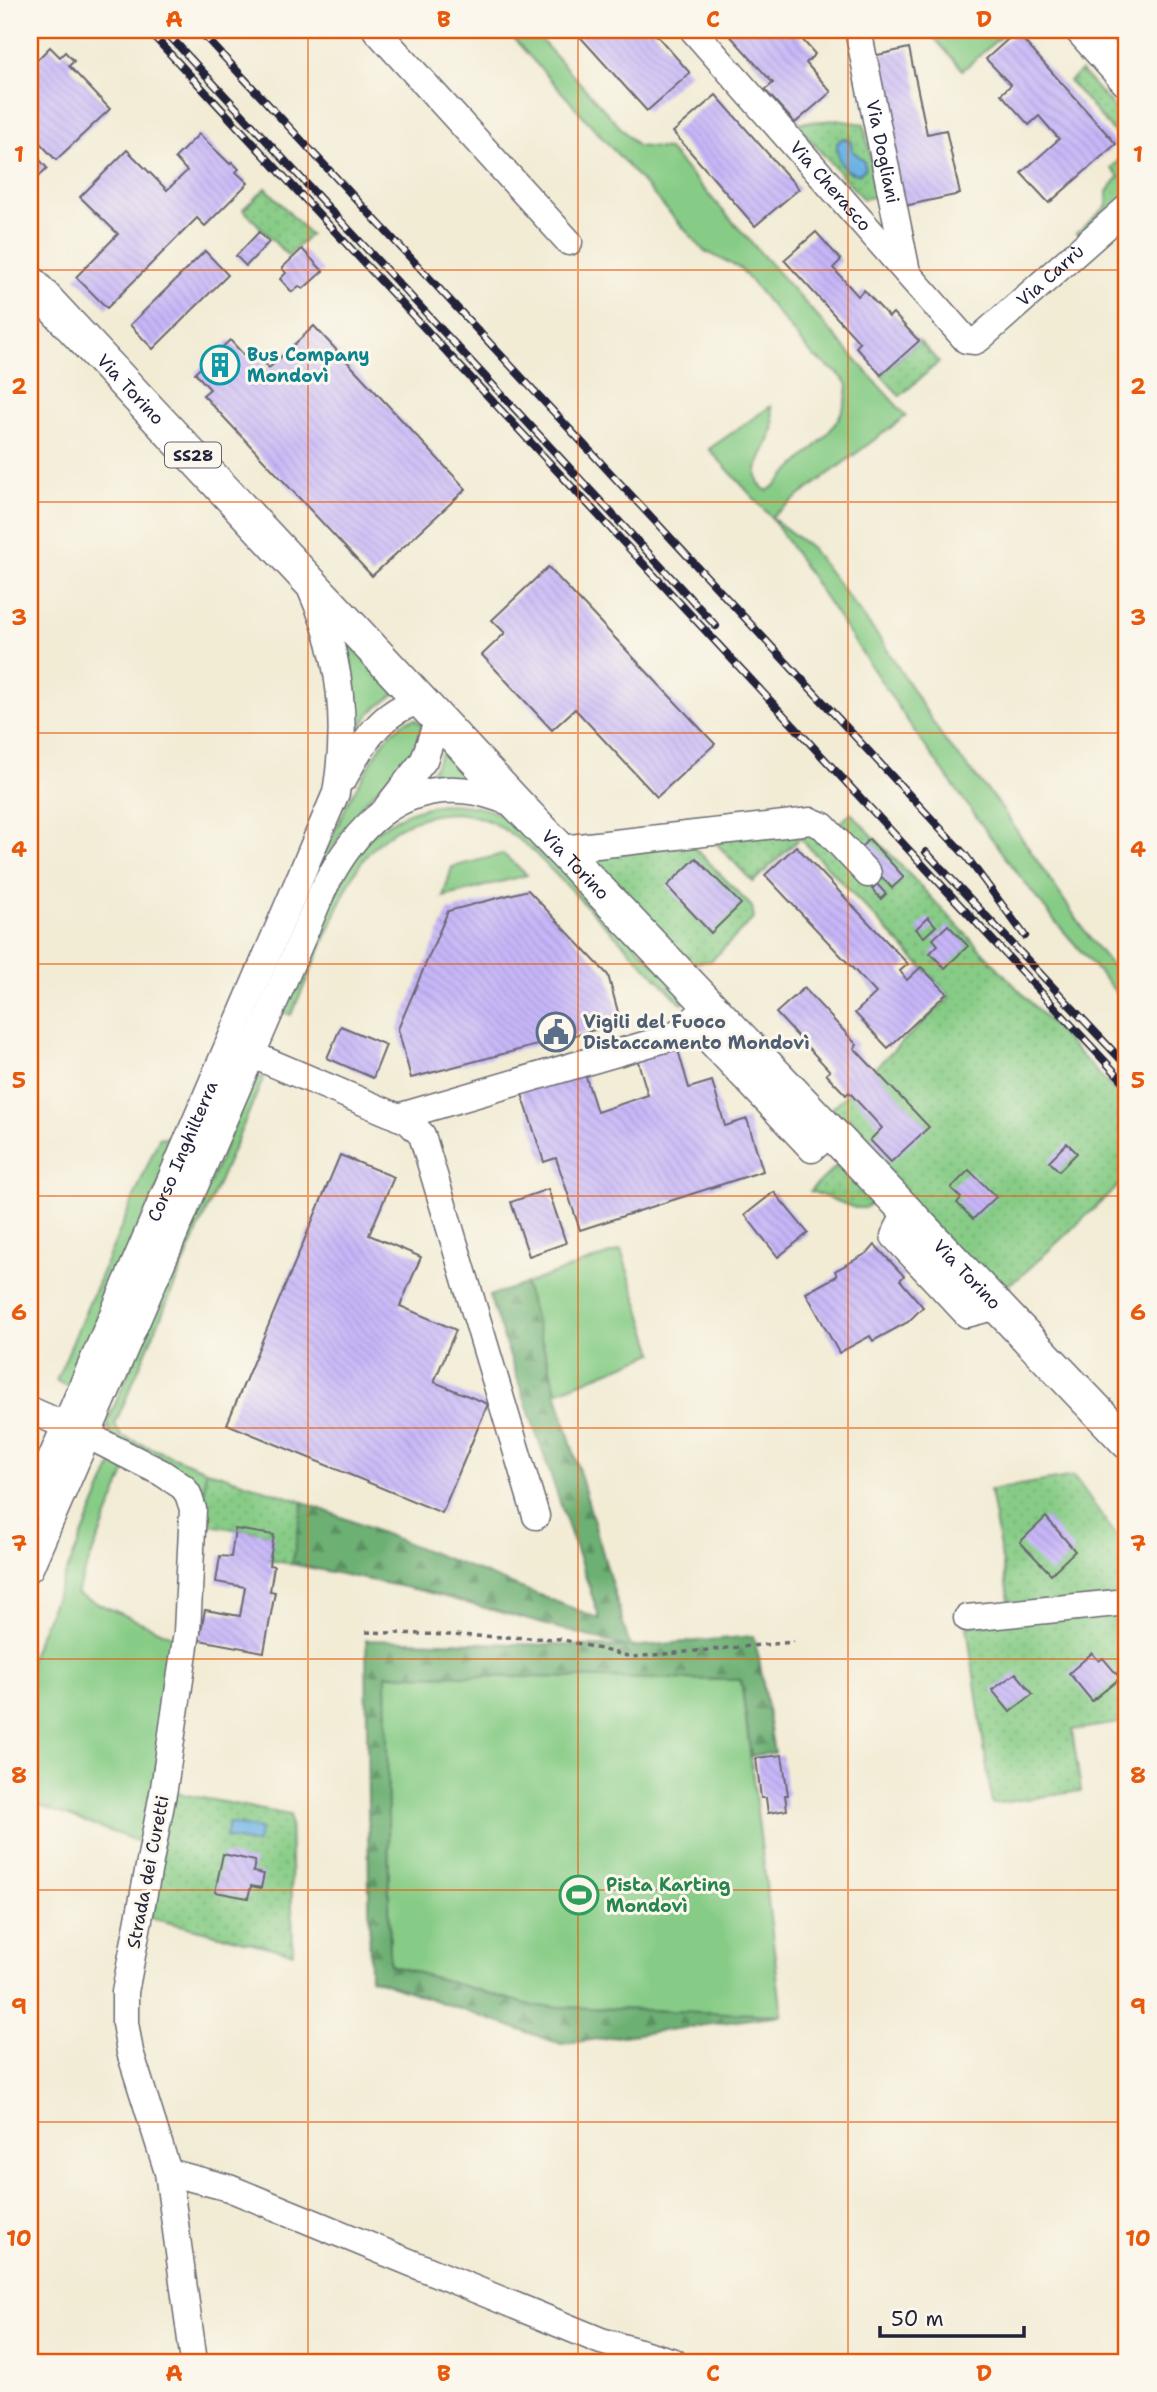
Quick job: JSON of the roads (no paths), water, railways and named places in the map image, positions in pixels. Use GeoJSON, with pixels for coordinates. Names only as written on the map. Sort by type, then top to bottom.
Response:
{"type":"FeatureCollection","features":[{"type":"Feature","properties":{"kind":"main road"},"geometry":{"type":"LineString","coordinates":[[1082,30],[1127,80]]}},
{"type":"Feature","properties":{"kind":"main road","name":"Via Torino"},"geometry":{"type":"LineString","coordinates":[[30,282],[561,849],[701,1014],[831,1132],[1127,1442]]}},
{"type":"Feature","properties":{"kind":"street"},"geometry":{"type":"LineString","coordinates":[[376,30],[569,242]]}},
{"type":"Feature","properties":{"kind":"street","name":"Via Cherasco"},"geometry":{"type":"LineString","coordinates":[[693,30],[962,337],[971,341]]}},
{"type":"Feature","properties":{"kind":"street","name":"Via Dogliani"},"geometry":{"type":"LineString","coordinates":[[858,30],[907,273]]}},
{"type":"Feature","properties":{"kind":"street","name":"Via Carrù"},"geometry":{"type":"LineString","coordinates":[[971,341],[980,338],[1127,208]]}},
{"type":"Feature","properties":{"kind":"street","name":"Corso Inghilterra"},"geometry":{"type":"LineString","coordinates":[[299,569],[319,607],[334,654],[343,739],[336,793]]}},
{"type":"Feature","properties":{"kind":"street","name":"Corso Inghilterra"},"geometry":{"type":"LineString","coordinates":[[30,1567],[76,1430],[240,1049],[336,793],[360,750],[380,722],[400,708],[430,710],[424,760],[384,811],[354,837],[333,869],[240,1049]]}},
{"type":"Feature","properties":{"kind":"street","name":"Corso Inghilterra"},"geometry":{"type":"LineString","coordinates":[[384,811],[399,802],[443,790],[475,792],[518,805]]}},
{"type":"Feature","properties":{"kind":"street"},"geometry":{"type":"LineString","coordinates":[[561,849],[811,821],[823,826],[869,874]]}},
{"type":"Feature","properties":{"kind":"street"},"geometry":{"type":"LineString","coordinates":[[398,1117],[675,1036],[701,1014]]}},
{"type":"Feature","properties":{"kind":"street"},"geometry":{"type":"LineString","coordinates":[[240,1049],[398,1117],[419,1129],[536,1516]]}},
{"type":"Feature","properties":{"kind":"street","name":"Strada dei Curetti"},"geometry":{"type":"LineString","coordinates":[[30,1410],[76,1430],[174,1480],[188,1494],[193,1509],[187,1632],[164,1788],[124,2007],[130,2052],[168,2172],[194,2362]]}},
{"type":"Feature","properties":{"kind":"street","name":"Corso Inghilterra"},"geometry":{"type":"LineString","coordinates":[[30,1508],[76,1430]]}},
{"type":"Feature","properties":{"kind":"street"},"geometry":{"type":"LineString","coordinates":[[967,1618],[1127,1602]]}},
{"type":"Feature","properties":{"kind":"street"},"geometry":{"type":"LineString","coordinates":[[168,2172],[229,2188],[601,2341],[674,2362]]}},
{"type":"Feature","properties":{"kind":"water"},"geometry":{"type":"Polygon","coordinates":[[[843,138],[850,141],[853,151],[864,161],[865,169],[859,174],[848,171],[839,160],[837,143],[843,138]]]}},
{"type":"Feature","properties":{"kind":"water"},"geometry":{"type":"Polygon","coordinates":[[[229,1823],[260,1829],[257,1844],[226,1838],[229,1823]]]}},
{"type":"Feature","properties":{"kind":"railway"},"geometry":{"type":"LineString","coordinates":[[148,30],[1127,1085]]}},
{"type":"Feature","properties":{"kind":"railway"},"geometry":{"type":"LineString","coordinates":[[164,30],[716,626]]}},
{"type":"Feature","properties":{"kind":"railway"},"geometry":{"type":"LineString","coordinates":[[199,30],[966,856],[1025,936]]}},
{"type":"Feature","properties":{"kind":"railway"},"geometry":{"type":"LineString","coordinates":[[926,852],[1127,1066]]}},
{"type":"Feature","properties":{"kind":"place","name":"Bus Company Mondovì"},"geometry":{"type":"Point","coordinates":[220,365]}},
{"type":"Feature","properties":{"kind":"place","name":"Vigili del Fuoco Distaccamento Mondovì"},"geometry":{"type":"Point","coordinates":[556,1032]}},
{"type":"Feature","properties":{"kind":"place","name":"Pista Karting Mondovì"},"geometry":{"type":"Point","coordinates":[579,1895]}}]}
